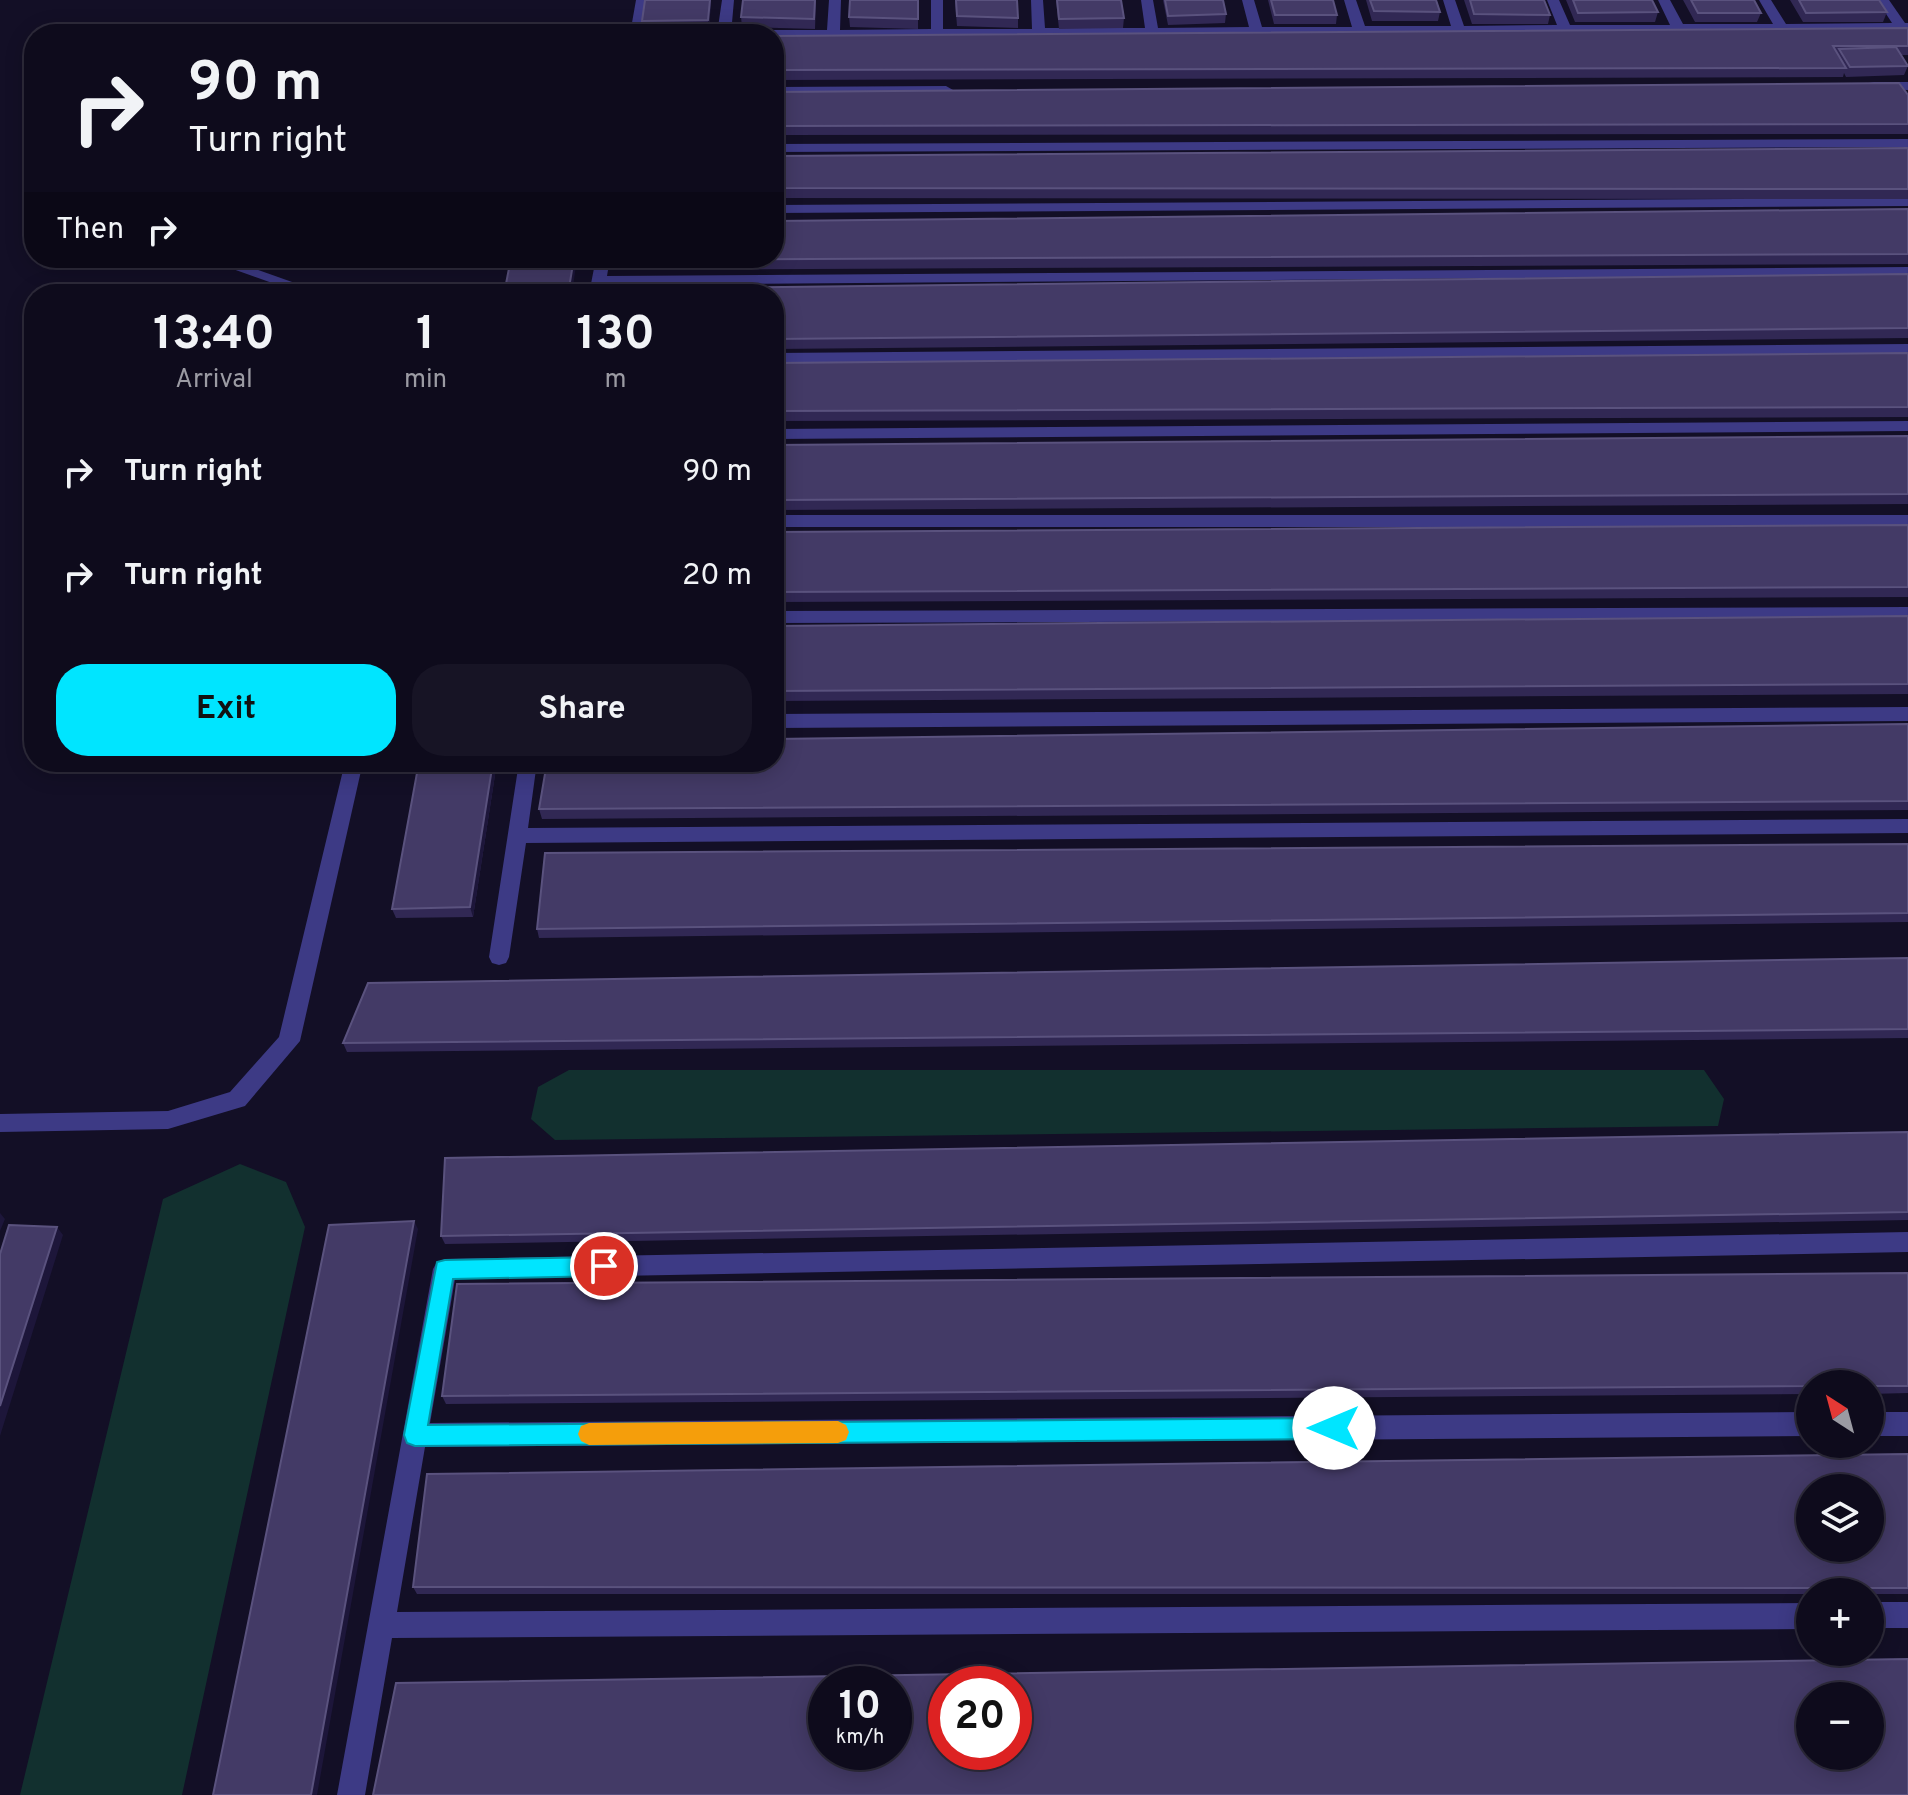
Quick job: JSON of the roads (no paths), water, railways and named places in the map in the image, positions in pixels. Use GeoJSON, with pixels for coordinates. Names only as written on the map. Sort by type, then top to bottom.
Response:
{"type":"FeatureCollection","features":[{"type":"Feature","properties":{"kind":"lane"},"geometry":{"type":"LineString","coordinates":[[638,24],[642,0]]}},
{"type":"Feature","properties":{"kind":"lane"},"geometry":{"type":"LineString","coordinates":[[725,24],[728,0]]}},
{"type":"Feature","properties":{"kind":"lane"},"geometry":{"type":"LineString","coordinates":[[833,33],[835,0]]}},
{"type":"Feature","properties":{"kind":"lane"},"geometry":{"type":"LineString","coordinates":[[937,0],[937,33]]}},
{"type":"Feature","properties":{"kind":"lane"},"geometry":{"type":"LineString","coordinates":[[1037,0],[1039,33]]}},
{"type":"Feature","properties":{"kind":"lane"},"geometry":{"type":"LineString","coordinates":[[1147,0],[1152,32]]}},
{"type":"Feature","properties":{"kind":"lane"},"geometry":{"type":"LineString","coordinates":[[1248,0],[1256,30]]}},
{"type":"Feature","properties":{"kind":"lane"},"geometry":{"type":"LineString","coordinates":[[1350,0],[1359,29]]}},
{"type":"Feature","properties":{"kind":"lane"},"geometry":{"type":"LineString","coordinates":[[1449,0],[1459,29]]}},
{"type":"Feature","properties":{"kind":"lane"},"geometry":{"type":"LineString","coordinates":[[1553,0],[1565,28]]}},
{"type":"Feature","properties":{"kind":"lane"},"geometry":{"type":"LineString","coordinates":[[1664,0],[1678,28]]}},
{"type":"Feature","properties":{"kind":"lane"},"geometry":{"type":"LineString","coordinates":[[1765,0],[1780,25]]}},
{"type":"Feature","properties":{"kind":"lane"},"geometry":{"type":"LineString","coordinates":[[1883,0],[1905,27]]}},
{"type":"Feature","properties":{"kind":"lane"},"geometry":{"type":"LineString","coordinates":[[784,34],[1780,25],[1905,27]]}},
{"type":"Feature","properties":{"kind":"lane"},"geometry":{"type":"LineString","coordinates":[[1860,86],[1908,86]]}},
{"type":"Feature","properties":{"kind":"lane"},"geometry":{"type":"LineString","coordinates":[[784,91],[966,90]]}},
{"type":"Feature","properties":{"kind":"lane"},"geometry":{"type":"LineString","coordinates":[[784,148],[1908,143]]}},
{"type":"Feature","properties":{"kind":"lane"},"geometry":{"type":"LineString","coordinates":[[784,209],[1908,202]]}},
{"type":"Feature","properties":{"kind":"lane"},"geometry":{"type":"LineString","coordinates":[[239,268],[288,284]]}},
{"type":"Feature","properties":{"kind":"lane"},"geometry":{"type":"LineString","coordinates":[[784,286],[1908,271]]}},
{"type":"Feature","properties":{"kind":"lane"},"geometry":{"type":"LineString","coordinates":[[784,358],[1908,349]]}},
{"type":"Feature","properties":{"kind":"lane"},"geometry":{"type":"LineString","coordinates":[[784,434],[1908,426]]}},
{"type":"Feature","properties":{"kind":"lane"},"geometry":{"type":"LineString","coordinates":[[784,521],[1908,521]]}},
{"type":"Feature","properties":{"kind":"lane"},"geometry":{"type":"LineString","coordinates":[[784,617],[1908,613]]}},
{"type":"Feature","properties":{"kind":"lane"},"geometry":{"type":"LineString","coordinates":[[784,721],[1908,714]]}},
{"type":"Feature","properties":{"kind":"lane"},"geometry":{"type":"LineString","coordinates":[[0,1123],[168,1120],[237,1099],[289,1041],[352,772]]}},
{"type":"Feature","properties":{"kind":"lane"},"geometry":{"type":"LineString","coordinates":[[499,957],[527,772]]}},
{"type":"Feature","properties":{"kind":"lane"},"geometry":{"type":"LineString","coordinates":[[517,836],[1908,826]]}},
{"type":"Feature","properties":{"kind":"lane"},"geometry":{"type":"LineString","coordinates":[[351,1795],[445,1269],[1908,1242]]}},
{"type":"Feature","properties":{"kind":"lane"},"geometry":{"type":"LineString","coordinates":[[415,1435],[1796,1424]]}},
{"type":"Feature","properties":{"kind":"lane"},"geometry":{"type":"LineString","coordinates":[[1884,1424],[1908,1424]]}},
{"type":"Feature","properties":{"kind":"lane"},"geometry":{"type":"LineString","coordinates":[[1884,1615],[1908,1615]]}},
{"type":"Feature","properties":{"kind":"lane"},"geometry":{"type":"LineString","coordinates":[[381,1625],[1796,1616]]}}]}
